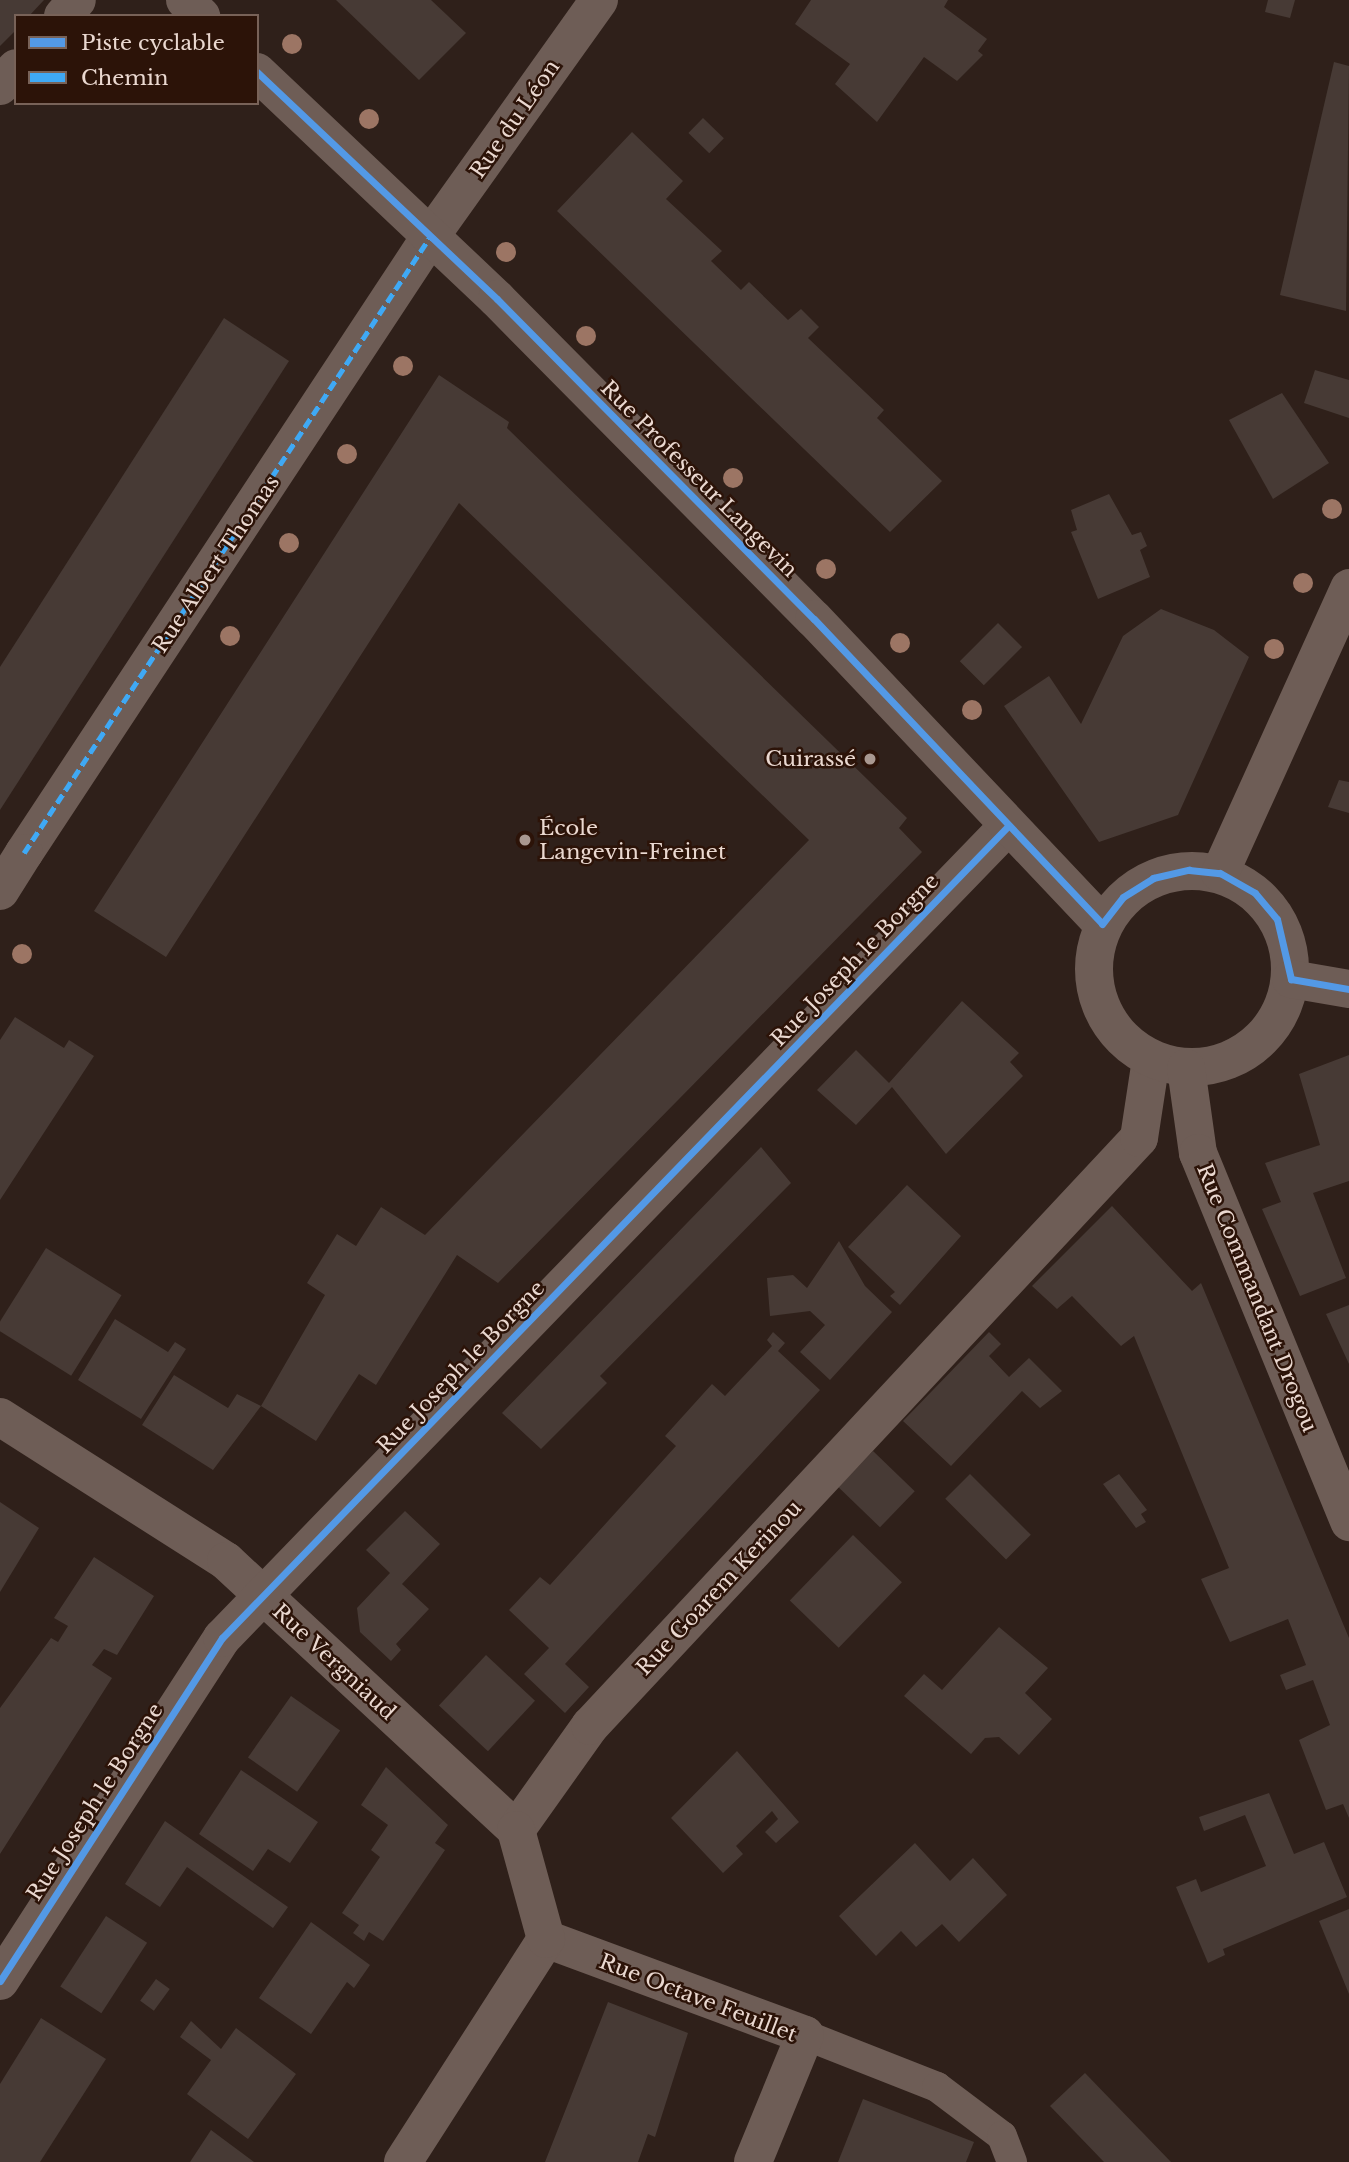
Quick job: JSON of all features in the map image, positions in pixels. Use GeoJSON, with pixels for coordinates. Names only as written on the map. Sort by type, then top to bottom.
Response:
{"type":"FeatureCollection","features":[{"type":"Feature","properties":{"kind":"street"},"geometry":{"type":"LineString","coordinates":[[65,14],[77,0]]}},
{"type":"Feature","properties":{"kind":"street"},"geometry":{"type":"LineString","coordinates":[[185,0],[199,14]]}},
{"type":"Feature","properties":{"kind":"street","name":"Rue du Léon"},"geometry":{"type":"LineString","coordinates":[[430,237],[599,0]]}},
{"type":"Feature","properties":{"kind":"street"},"geometry":{"type":"LineString","coordinates":[[0,86],[14,70]]}},
{"type":"Feature","properties":{"kind":"street","name":"Rue Professeur Langevin"},"geometry":{"type":"LineString","coordinates":[[259,74],[430,237],[947,753],[1007,827],[1102,924]]}},
{"type":"Feature","properties":{"kind":"street","name":"Rue Albert Thomas"},"geometry":{"type":"LineString","coordinates":[[0,891],[430,237]]}},
{"type":"Feature","properties":{"kind":"street"},"geometry":{"type":"LineString","coordinates":[[1220,873],[1349,587]]}},
{"type":"Feature","properties":{"kind":"street","name":"Rue Joseph le Borgne"},"geometry":{"type":"LineString","coordinates":[[0,1981],[222,1638],[1007,827]]}},
{"type":"Feature","properties":{"kind":"street"},"geometry":{"type":"LineString","coordinates":[[1189,870],[1220,873],[1255,893],[1278,919],[1291,979],[1279,1016],[1258,1043],[1220,1064],[1168,1064],[1123,1040],[1105,1016],[1094,982],[1102,924],[1123,897],[1153,878],[1189,870]]}},
{"type":"Feature","properties":{"kind":"street"},"geometry":{"type":"LineString","coordinates":[[1291,979],[1349,989]]}},
{"type":"Feature","properties":{"kind":"street","name":"Rue Commandant Drogou"},"geometry":{"type":"LineString","coordinates":[[1168,1064],[1198,1153],[1349,1522]]}},
{"type":"Feature","properties":{"kind":"street","name":"Rue Goarem Kerinou"},"geometry":{"type":"LineString","coordinates":[[516,1830],[590,1726],[1139,1138],[1168,1064]]}},
{"type":"Feature","properties":{"kind":"street","name":"Rue Vergniaud"},"geometry":{"type":"LineString","coordinates":[[0,1417],[226,1561],[516,1830]]}},
{"type":"Feature","properties":{"kind":"street"},"geometry":{"type":"LineString","coordinates":[[403,2162],[546,1939],[516,1830]]}},
{"type":"Feature","properties":{"kind":"street","name":"Rue Octave Feuillet"},"geometry":{"type":"LineString","coordinates":[[546,1939],[805,2035],[753,2162]]}},
{"type":"Feature","properties":{"kind":"lane"},"geometry":{"type":"LineString","coordinates":[[805,2035],[937,2087],[1002,2136],[1012,2162]]}},
{"type":"Feature","properties":{"kind":"building"},"geometry":{"type":"Polygon","coordinates":[[[0,0],[44,0],[31,14],[14,14],[14,32],[0,46],[0,0]]]}},
{"type":"Feature","properties":{"kind":"building"},"geometry":{"type":"Polygon","coordinates":[[[336,0],[431,0],[466,33],[419,80],[336,0]]]}},
{"type":"Feature","properties":{"kind":"building"},"geometry":{"type":"Polygon","coordinates":[[[811,0],[948,0],[944,7],[987,39],[978,51],[983,55],[957,81],[924,57],[877,122],[835,84],[850,64],[795,24],[811,0]]]}},
{"type":"Feature","properties":{"kind":"building"},"geometry":{"type":"Polygon","coordinates":[[[1268,0],[1295,0],[1290,18],[1265,12],[1268,0]]]}},
{"type":"Feature","properties":{"kind":"building"},"geometry":{"type":"Polygon","coordinates":[[[1334,62],[1349,66],[1346,311],[1280,295],[1334,62]]]}},
{"type":"Feature","properties":{"kind":"building"},"geometry":{"type":"Polygon","coordinates":[[[703,118],[724,138],[709,153],[688,133],[703,118]]]}},
{"type":"Feature","properties":{"kind":"building"},"geometry":{"type":"Polygon","coordinates":[[[632,132],[683,181],[666,199],[722,251],[711,261],[741,290],[749,282],[788,320],[801,309],[819,327],[808,338],[884,410],[877,418],[942,481],[890,532],[557,211],[632,132]]]}},
{"type":"Feature","properties":{"kind":"building"},"geometry":{"type":"Polygon","coordinates":[[[224,318],[289,361],[0,810],[0,667],[224,318]]]}},
{"type":"Feature","properties":{"kind":"building"},"geometry":{"type":"Polygon","coordinates":[[[1315,370],[1349,380],[1349,418],[1304,403],[1315,370]]]}},
{"type":"Feature","properties":{"kind":"building"},"geometry":{"type":"Polygon","coordinates":[[[439,375],[509,422],[507,428],[907,818],[899,828],[922,852],[498,1283],[457,1255],[376,1385],[359,1374],[316,1441],[261,1406],[325,1295],[307,1283],[337,1234],[356,1246],[381,1207],[425,1235],[809,840],[459,503],[166,957],[94,911],[439,375]]]}},
{"type":"Feature","properties":{"kind":"building"},"geometry":{"type":"Polygon","coordinates":[[[1282,393],[1329,463],[1273,499],[1229,420],[1282,393]]]}},
{"type":"Feature","properties":{"kind":"building"},"geometry":{"type":"Polygon","coordinates":[[[1109,494],[1132,535],[1141,532],[1147,546],[1140,550],[1150,577],[1098,599],[1071,532],[1077,530],[1071,510],[1109,494]]]}},
{"type":"Feature","properties":{"kind":"building"},"geometry":{"type":"Polygon","coordinates":[[[1161,609],[1214,630],[1249,657],[1178,815],[1099,842],[1004,706],[1049,676],[1081,724],[1123,636],[1161,609]]]}},
{"type":"Feature","properties":{"kind":"building"},"geometry":{"type":"Polygon","coordinates":[[[998,623],[1022,647],[984,685],[960,661],[998,623]]]}},
{"type":"Feature","properties":{"kind":"building"},"geometry":{"type":"Polygon","coordinates":[[[1339,780],[1349,782],[1349,813],[1328,807],[1339,780]]]}},
{"type":"Feature","properties":{"kind":"building"},"geometry":{"type":"Polygon","coordinates":[[[962,1001],[1019,1053],[1010,1062],[1023,1076],[946,1154],[892,1087],[856,1125],[817,1090],[856,1050],[889,1083],[962,1001]]]}},
{"type":"Feature","properties":{"kind":"building"},"geometry":{"type":"Polygon","coordinates":[[[15,1017],[64,1048],[69,1040],[94,1056],[0,1200],[0,1040],[15,1017]]]}},
{"type":"Feature","properties":{"kind":"building"},"geometry":{"type":"Polygon","coordinates":[[[1349,1055],[1349,1181],[1313,1193],[1346,1278],[1300,1296],[1262,1209],[1281,1202],[1265,1163],[1320,1145],[1299,1074],[1349,1055]]]}},
{"type":"Feature","properties":{"kind":"building"},"geometry":{"type":"Polygon","coordinates":[[[761,1147],[791,1183],[600,1376],[607,1383],[541,1449],[502,1413],[761,1147]]]}},
{"type":"Feature","properties":{"kind":"building"},"geometry":{"type":"Polygon","coordinates":[[[907,1185],[961,1236],[900,1305],[890,1296],[895,1292],[848,1247],[907,1185]]]}},
{"type":"Feature","properties":{"kind":"building"},"geometry":{"type":"Polygon","coordinates":[[[1112,1206],[1192,1291],[1201,1283],[1349,1638],[1349,1818],[1343,1804],[1326,1810],[1299,1740],[1330,1725],[1313,1680],[1286,1690],[1280,1675],[1306,1665],[1288,1619],[1230,1642],[1201,1579],[1229,1568],[1134,1336],[1121,1346],[1072,1296],[1057,1309],[1032,1286],[1112,1206]]]}},
{"type":"Feature","properties":{"kind":"building"},"geometry":{"type":"Polygon","coordinates":[[[839,1241],[865,1286],[892,1312],[830,1380],[800,1352],[825,1325],[810,1311],[770,1316],[767,1278],[793,1275],[807,1288],[839,1241]]]}},
{"type":"Feature","properties":{"kind":"building"},"geometry":{"type":"Polygon","coordinates":[[[46,1248],[121,1295],[71,1376],[0,1331],[0,1322],[46,1248]]]}},
{"type":"Feature","properties":{"kind":"building"},"geometry":{"type":"Polygon","coordinates":[[[1349,1305],[1349,1364],[1326,1314],[1349,1305]]]}},
{"type":"Feature","properties":{"kind":"building"},"geometry":{"type":"Polygon","coordinates":[[[115,1319],[168,1352],[175,1342],[186,1349],[141,1419],[78,1380],[115,1319]]]}},
{"type":"Feature","properties":{"kind":"building"},"geometry":{"type":"Polygon","coordinates":[[[773,1332],[785,1343],[778,1351],[820,1390],[565,1664],[589,1687],[565,1713],[524,1674],[549,1648],[509,1610],[540,1577],[550,1585],[676,1446],[665,1436],[712,1384],[725,1396],[772,1346],[767,1340],[773,1332]]]}},
{"type":"Feature","properties":{"kind":"building"},"geometry":{"type":"Polygon","coordinates":[[[989,1332],[1001,1344],[989,1356],[1009,1377],[1029,1358],[1062,1391],[1040,1408],[1022,1391],[951,1466],[903,1421],[989,1332]]]}},
{"type":"Feature","properties":{"kind":"building"},"geometry":{"type":"Polygon","coordinates":[[[174,1375],[228,1408],[237,1394],[261,1406],[213,1470],[142,1425],[174,1375]]]}},
{"type":"Feature","properties":{"kind":"building"},"geometry":{"type":"Polygon","coordinates":[[[873,1451],[915,1491],[880,1527],[838,1487],[873,1451]]]}},
{"type":"Feature","properties":{"kind":"building"},"geometry":{"type":"Polygon","coordinates":[[[970,1474],[1031,1535],[1006,1560],[945,1499],[970,1474]]]}},
{"type":"Feature","properties":{"kind":"building"},"geometry":{"type":"Polygon","coordinates":[[[1119,1474],[1147,1510],[1141,1514],[1146,1522],[1136,1528],[1103,1484],[1119,1474]]]}},
{"type":"Feature","properties":{"kind":"building"},"geometry":{"type":"Polygon","coordinates":[[[0,1502],[39,1528],[0,1592],[0,1502]]]}},
{"type":"Feature","properties":{"kind":"building"},"geometry":{"type":"Polygon","coordinates":[[[405,1511],[440,1544],[402,1584],[429,1609],[396,1644],[401,1650],[391,1661],[360,1632],[357,1608],[390,1573],[366,1550],[405,1511]]]}},
{"type":"Feature","properties":{"kind":"building"},"geometry":{"type":"Polygon","coordinates":[[[853,1535],[902,1582],[839,1648],[790,1600],[853,1535]]]}},
{"type":"Feature","properties":{"kind":"building"},"geometry":{"type":"Polygon","coordinates":[[[94,1557],[154,1596],[117,1655],[104,1649],[92,1665],[112,1678],[0,1854],[0,1708],[51,1638],[58,1642],[68,1626],[54,1618],[94,1557]]]}},
{"type":"Feature","properties":{"kind":"building"},"geometry":{"type":"Polygon","coordinates":[[[999,1627],[1048,1668],[1025,1693],[1052,1719],[1019,1755],[999,1737],[985,1738],[971,1754],[904,1696],[924,1674],[942,1690],[999,1627]]]}},
{"type":"Feature","properties":{"kind":"building"},"geometry":{"type":"Polygon","coordinates":[[[486,1655],[535,1701],[488,1751],[439,1705],[486,1655]]]}},
{"type":"Feature","properties":{"kind":"building"},"geometry":{"type":"Polygon","coordinates":[[[291,1696],[340,1730],[297,1792],[248,1757],[291,1696]]]}},
{"type":"Feature","properties":{"kind":"building"},"geometry":{"type":"Polygon","coordinates":[[[737,1751],[799,1822],[776,1843],[765,1832],[778,1819],[772,1811],[736,1846],[743,1854],[723,1873],[671,1818],[737,1751]]]}},
{"type":"Feature","properties":{"kind":"building"},"geometry":{"type":"Polygon","coordinates":[[[386,1767],[448,1825],[435,1843],[445,1850],[383,1941],[369,1932],[364,1941],[353,1933],[359,1925],[342,1913],[380,1857],[371,1850],[388,1825],[361,1805],[386,1767]]]}},
{"type":"Feature","properties":{"kind":"building"},"geometry":{"type":"Polygon","coordinates":[[[241,1770],[318,1822],[290,1863],[268,1849],[253,1871],[199,1834],[241,1770]]]}},
{"type":"Feature","properties":{"kind":"building"},"geometry":{"type":"Polygon","coordinates":[[[1269,1793],[1294,1854],[1324,1842],[1347,1897],[1223,1949],[1225,1955],[1208,1963],[1176,1887],[1196,1879],[1201,1892],[1266,1866],[1245,1815],[1204,1831],[1199,1817],[1269,1793]]]}},
{"type":"Feature","properties":{"kind":"building"},"geometry":{"type":"Polygon","coordinates":[[[165,1821],[288,1907],[273,1928],[187,1867],[160,1907],[125,1884],[165,1821]]]}},
{"type":"Feature","properties":{"kind":"building"},"geometry":{"type":"Polygon","coordinates":[[[915,1843],[950,1881],[973,1858],[1007,1895],[959,1942],[942,1924],[916,1947],[901,1931],[876,1956],[839,1916],[915,1843]]]}},
{"type":"Feature","properties":{"kind":"building"},"geometry":{"type":"Polygon","coordinates":[[[1349,1909],[1349,1994],[1319,1921],[1349,1909]]]}},
{"type":"Feature","properties":{"kind":"building"},"geometry":{"type":"Polygon","coordinates":[[[106,1916],[147,1943],[101,2013],[60,1986],[106,1916]]]}},
{"type":"Feature","properties":{"kind":"building"},"geometry":{"type":"Polygon","coordinates":[[[311,1922],[370,1965],[354,1988],[347,1982],[311,2034],[259,1998],[311,1922]]]}},
{"type":"Feature","properties":{"kind":"building"},"geometry":{"type":"Polygon","coordinates":[[[156,1979],[170,1989],[154,2011],[140,2001],[156,1979]]]}},
{"type":"Feature","properties":{"kind":"building"},"geometry":{"type":"Polygon","coordinates":[[[608,2002],[688,2033],[655,2137],[648,2134],[638,2162],[545,2162],[608,2002]]]}},
{"type":"Feature","properties":{"kind":"building"},"geometry":{"type":"Polygon","coordinates":[[[41,2018],[106,2059],[40,2162],[0,2162],[0,2084],[41,2018]]]}},
{"type":"Feature","properties":{"kind":"building"},"geometry":{"type":"Polygon","coordinates":[[[191,2021],[221,2049],[236,2028],[296,2074],[248,2139],[187,2094],[211,2060],[180,2037],[191,2021]]]}},
{"type":"Feature","properties":{"kind":"building"},"geometry":{"type":"Polygon","coordinates":[[[1085,2073],[1171,2162],[1104,2162],[1050,2106],[1085,2073]]]}},
{"type":"Feature","properties":{"kind":"building"},"geometry":{"type":"Polygon","coordinates":[[[863,2099],[974,2142],[966,2162],[838,2162],[863,2099]]]}},
{"type":"Feature","properties":{"kind":"building"},"geometry":{"type":"Polygon","coordinates":[[[211,2130],[254,2162],[190,2162],[211,2130]]]}},
{"type":"Feature","properties":{"kind":"marked path"},"geometry":{"type":"LineString","coordinates":[[24,853],[430,237]]}},
{"type":"Feature","properties":{"kind":"cycle path"},"geometry":{"type":"LineString","coordinates":[[259,74],[497,299],[814,619],[1102,924],[1123,897],[1153,878],[1189,870],[1220,873],[1255,893],[1277,919],[1291,979],[1349,989]]}},
{"type":"Feature","properties":{"kind":"cycle path"},"geometry":{"type":"LineString","coordinates":[[0,1981],[222,1638],[1007,827]]}},
{"type":"Feature","properties":{"kind":"place","name":"Cuirassé"},"geometry":{"type":"Point","coordinates":[870,759]}},
{"type":"Feature","properties":{"kind":"place","name":"École Langevin-Freinet"},"geometry":{"type":"Point","coordinates":[525,840]}}]}
